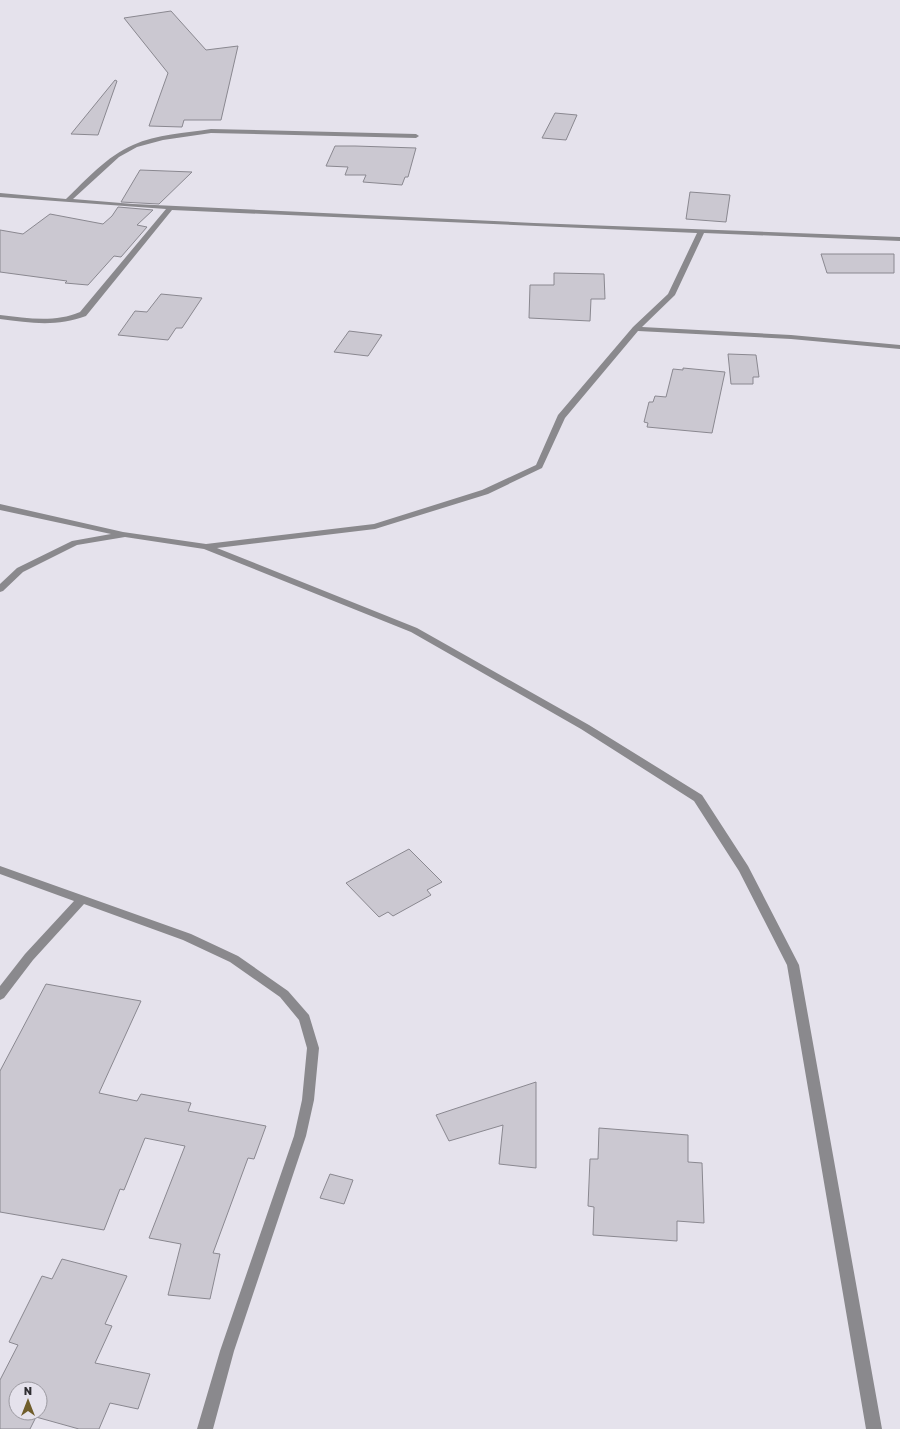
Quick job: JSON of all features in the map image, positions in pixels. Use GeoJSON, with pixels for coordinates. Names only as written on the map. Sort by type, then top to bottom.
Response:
{"type":"FeatureCollection","features":[{"type":"Feature","properties":{"kind":"street"},"geometry":{"type":"LineString","coordinates":[[68,200],[117,156],[134,146],[162,138],[211,131],[416,136]]}},
{"type":"Feature","properties":{"kind":"street"},"geometry":{"type":"LineString","coordinates":[[0,195],[171,208],[701,232],[900,239]]}},
{"type":"Feature","properties":{"kind":"street"},"geometry":{"type":"LineString","coordinates":[[0,317],[61,322],[73,319],[83,314],[171,208]]}},
{"type":"Feature","properties":{"kind":"street"},"geometry":{"type":"LineString","coordinates":[[206,547],[375,526],[486,492],[539,466],[560,417],[636,329],[671,295],[701,232]]}},
{"type":"Feature","properties":{"kind":"street"},"geometry":{"type":"LineString","coordinates":[[636,329],[791,337],[900,347]]}},
{"type":"Feature","properties":{"kind":"street"},"geometry":{"type":"LineString","coordinates":[[0,507],[125,534],[206,547],[414,630],[585,727],[698,798],[744,869],[793,965],[874,1429]]}},
{"type":"Feature","properties":{"kind":"street"},"geometry":{"type":"LineString","coordinates":[[0,589],[20,570],[75,543],[125,534]]}},
{"type":"Feature","properties":{"kind":"street"},"geometry":{"type":"LineString","coordinates":[[0,870],[187,937],[234,959],[284,994],[305,1018],[313,1048],[308,1100],[300,1136],[227,1352],[205,1429]]}},
{"type":"Feature","properties":{"kind":"street"},"geometry":{"type":"LineString","coordinates":[[0,996],[29,957],[82,899]]}},
{"type":"Feature","properties":{"kind":"building"},"geometry":{"type":"Polygon","coordinates":[[[171,11],[206,50],[238,46],[221,120],[184,120],[182,127],[149,126],[168,73],[124,18],[171,11]]]}},
{"type":"Feature","properties":{"kind":"building"},"geometry":{"type":"Polygon","coordinates":[[[115,80],[117,81],[98,135],[71,134],[115,80]]]}},
{"type":"Feature","properties":{"kind":"building"},"geometry":{"type":"Polygon","coordinates":[[[555,113],[577,115],[566,140],[542,138],[555,113]]]}},
{"type":"Feature","properties":{"kind":"building"},"geometry":{"type":"Polygon","coordinates":[[[335,146],[416,148],[408,177],[405,177],[402,185],[363,182],[366,175],[345,175],[348,167],[326,166],[335,146]]]}},
{"type":"Feature","properties":{"kind":"building"},"geometry":{"type":"Polygon","coordinates":[[[140,170],[192,172],[159,204],[121,202],[140,170]]]}},
{"type":"Feature","properties":{"kind":"building"},"geometry":{"type":"Polygon","coordinates":[[[690,192],[730,195],[726,222],[686,219],[690,192]]]}},
{"type":"Feature","properties":{"kind":"building"},"geometry":{"type":"Polygon","coordinates":[[[118,207],[153,210],[137,225],[147,227],[121,257],[114,256],[88,285],[65,283],[67,281],[0,272],[0,230],[23,234],[50,214],[103,224],[112,216],[118,207]]]}},
{"type":"Feature","properties":{"kind":"building"},"geometry":{"type":"Polygon","coordinates":[[[821,254],[894,254],[894,273],[827,273],[821,254]]]}},
{"type":"Feature","properties":{"kind":"building"},"geometry":{"type":"Polygon","coordinates":[[[554,273],[604,274],[605,299],[591,299],[590,321],[529,318],[530,285],[554,285],[554,273]]]}},
{"type":"Feature","properties":{"kind":"building"},"geometry":{"type":"Polygon","coordinates":[[[161,294],[202,298],[182,328],[176,328],[168,340],[118,335],[135,311],[147,312],[161,294]]]}},
{"type":"Feature","properties":{"kind":"building"},"geometry":{"type":"Polygon","coordinates":[[[349,331],[382,335],[368,356],[334,352],[349,331]]]}},
{"type":"Feature","properties":{"kind":"building"},"geometry":{"type":"Polygon","coordinates":[[[728,354],[756,355],[759,377],[753,377],[753,384],[731,384],[728,354]]]}},
{"type":"Feature","properties":{"kind":"building"},"geometry":{"type":"Polygon","coordinates":[[[683,368],[725,372],[712,433],[647,427],[648,423],[644,422],[649,402],[653,402],[655,396],[666,397],[673,369],[683,370],[683,368]]]}},
{"type":"Feature","properties":{"kind":"building"},"geometry":{"type":"Polygon","coordinates":[[[409,849],[442,882],[427,890],[431,895],[393,916],[388,912],[379,917],[346,883],[409,849]]]}},
{"type":"Feature","properties":{"kind":"building"},"geometry":{"type":"Polygon","coordinates":[[[46,984],[141,1001],[99,1093],[137,1101],[141,1094],[191,1103],[188,1111],[266,1126],[254,1159],[248,1158],[213,1253],[220,1254],[210,1299],[168,1295],[181,1244],[149,1238],[185,1146],[145,1138],[124,1190],[120,1189],[104,1230],[0,1212],[0,1071],[46,984]]]}},
{"type":"Feature","properties":{"kind":"building"},"geometry":{"type":"Polygon","coordinates":[[[536,1082],[536,1168],[499,1164],[503,1125],[449,1141],[436,1115],[536,1082]]]}},
{"type":"Feature","properties":{"kind":"building"},"geometry":{"type":"Polygon","coordinates":[[[599,1128],[688,1135],[688,1162],[702,1163],[704,1223],[677,1221],[677,1241],[593,1235],[594,1207],[588,1206],[590,1159],[598,1159],[599,1128]]]}},
{"type":"Feature","properties":{"kind":"building"},"geometry":{"type":"Polygon","coordinates":[[[330,1174],[353,1180],[344,1204],[320,1198],[330,1174]]]}},
{"type":"Feature","properties":{"kind":"building"},"geometry":{"type":"Polygon","coordinates":[[[62,1259],[127,1276],[105,1324],[112,1326],[95,1363],[150,1374],[138,1409],[110,1403],[99,1429],[79,1429],[48,1420],[48,1381],[8,1381],[8,1421],[34,1421],[30,1429],[0,1429],[0,1380],[18,1345],[9,1342],[42,1276],[52,1279],[62,1259]]]}}]}
